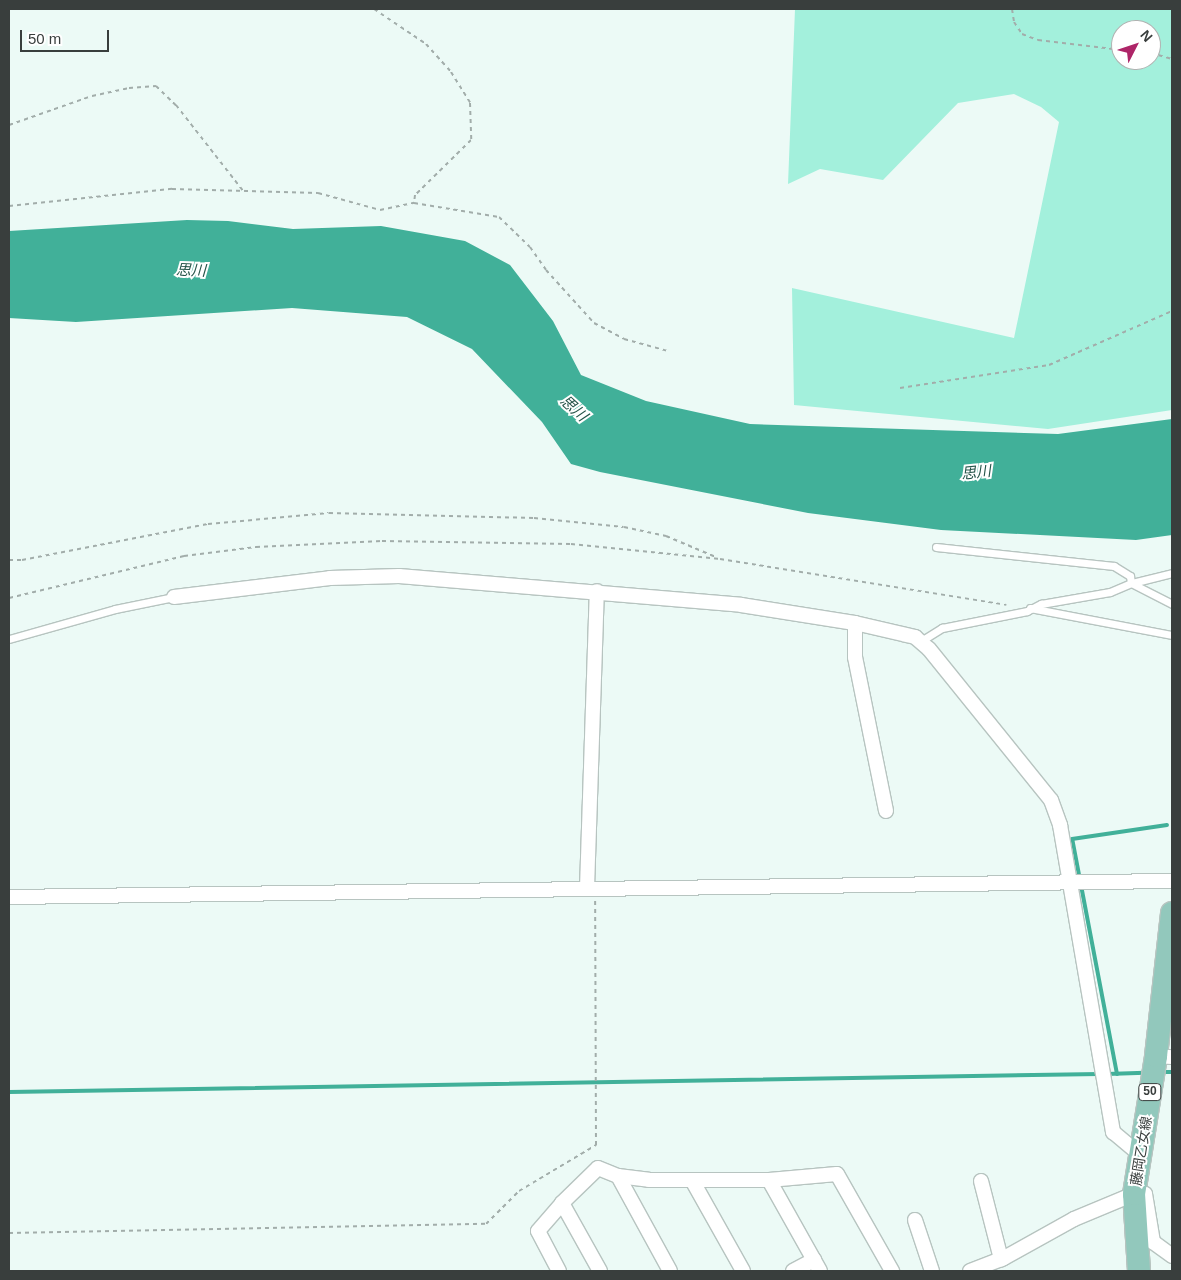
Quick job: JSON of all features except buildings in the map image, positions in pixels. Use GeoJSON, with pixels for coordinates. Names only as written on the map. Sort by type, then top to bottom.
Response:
{"type":"FeatureCollection","features":[{"type":"Feature","properties":{"kind":"main road","name":"藤岡乙女線"},"geometry":{"type":"LineString","coordinates":[[1139,1271],[1134,1194],[1140,1155],[1164,1056],[1172,913]]}},
{"type":"Feature","properties":{"kind":"street"},"geometry":{"type":"LineString","coordinates":[[174,597],[330,578],[399,576],[597,591],[741,605],[855,623],[921,641],[1034,775],[1051,800],[1060,825],[1068,881],[1113,1132],[1140,1155]]}},
{"type":"Feature","properties":{"kind":"street"},"geometry":{"type":"LineString","coordinates":[[591,888],[597,591]]}},
{"type":"Feature","properties":{"kind":"street"},"geometry":{"type":"LineString","coordinates":[[855,623],[855,657],[886,811]]}},
{"type":"Feature","properties":{"kind":"street"},"geometry":{"type":"LineString","coordinates":[[9,897],[1172,881]]}},
{"type":"Feature","properties":{"kind":"street"},"geometry":{"type":"LineString","coordinates":[[559,1271],[538,1231],[562,1202],[598,1168],[618,1176],[692,1180],[768,1180],[837,1174],[892,1271]]}},
{"type":"Feature","properties":{"kind":"street"},"geometry":{"type":"LineString","coordinates":[[618,1176],[670,1271]]}},
{"type":"Feature","properties":{"kind":"street"},"geometry":{"type":"LineString","coordinates":[[692,1180],[743,1271]]}},
{"type":"Feature","properties":{"kind":"street"},"geometry":{"type":"LineString","coordinates":[[768,1180],[817,1266],[794,1271]]}},
{"type":"Feature","properties":{"kind":"street"},"geometry":{"type":"LineString","coordinates":[[981,1181],[1000,1259]]}},
{"type":"Feature","properties":{"kind":"street"},"geometry":{"type":"LineString","coordinates":[[976,1270],[1074,1219],[1134,1194],[1145,1194],[1153,1242],[1172,1256]]}},
{"type":"Feature","properties":{"kind":"street"},"geometry":{"type":"LineString","coordinates":[[562,1202],[600,1271]]}},
{"type":"Feature","properties":{"kind":"street"},"geometry":{"type":"LineString","coordinates":[[915,1220],[932,1271]]}},
{"type":"Feature","properties":{"kind":"lane"},"geometry":{"type":"LineString","coordinates":[[936,547],[1114,566],[1130,576],[1131,583]]}},
{"type":"Feature","properties":{"kind":"lane"},"geometry":{"type":"LineString","coordinates":[[921,641],[937,630],[1030,608],[1110,592],[1131,583],[1172,573]]}},
{"type":"Feature","properties":{"kind":"lane"},"geometry":{"type":"LineString","coordinates":[[1131,583],[1172,604]]}},
{"type":"Feature","properties":{"kind":"lane"},"geometry":{"type":"LineString","coordinates":[[9,639],[114,609],[174,597]]}},
{"type":"Feature","properties":{"kind":"lane"},"geometry":{"type":"LineString","coordinates":[[1030,608],[1131,630],[1172,635]]}},
{"type":"Feature","properties":{"kind":"path"},"geometry":{"type":"LineString","coordinates":[[374,9],[426,44],[451,72],[470,103],[471,140],[415,196],[414,203]]}},
{"type":"Feature","properties":{"kind":"path"},"geometry":{"type":"LineString","coordinates":[[1012,9],[1014,22],[1022,34],[1038,40],[1111,49]]}},
{"type":"Feature","properties":{"kind":"path"},"geometry":{"type":"LineString","coordinates":[[9,125],[92,96],[130,88],[156,86],[176,105],[244,192]]}},
{"type":"Feature","properties":{"kind":"path"},"geometry":{"type":"LineString","coordinates":[[9,206],[172,189],[318,193],[380,210],[414,203],[499,217],[530,247],[546,270],[594,323],[624,339],[668,350]]}},
{"type":"Feature","properties":{"kind":"path"},"geometry":{"type":"LineString","coordinates":[[900,388],[1049,365],[1172,312]]}},
{"type":"Feature","properties":{"kind":"path"},"geometry":{"type":"LineString","coordinates":[[9,560],[22,560],[208,524],[329,513],[534,518],[624,527],[666,536],[712,553],[720,559]]}},
{"type":"Feature","properties":{"kind":"path"},"geometry":{"type":"LineString","coordinates":[[9,598],[184,556],[328,541],[572,544],[720,559],[1030,608]]}},
{"type":"Feature","properties":{"kind":"path"},"geometry":{"type":"LineString","coordinates":[[9,1232],[486,1224],[519,1191],[596,1145],[591,888]]}},
{"type":"Feature","properties":{"kind":"shaded area"},"geometry":{"type":"Polygon","coordinates":[[[795,9],[1172,9],[1172,410],[1048,429],[794,405],[792,288],[1014,338],[1059,122],[1041,107],[1014,94],[958,103],[883,180],[820,169],[788,184],[795,9]]]}},
{"type":"Feature","properties":{"kind":"water","name":"思川"},"geometry":{"type":"Polygon","coordinates":[[[187,220],[228,221],[293,229],[381,226],[465,241],[510,265],[553,321],[581,375],[646,401],[750,424],[1058,434],[1172,419],[1172,535],[1136,540],[941,530],[808,513],[600,472],[571,464],[542,422],[472,349],[407,317],[292,308],[76,322],[9,318],[9,231],[187,220]]]}},
{"type":"Feature","properties":{"kind":"waterway"},"geometry":{"type":"LineString","coordinates":[[1117,1074],[1072,839],[1167,825]]}},
{"type":"Feature","properties":{"kind":"waterway"},"geometry":{"type":"LineString","coordinates":[[1162,1072],[1172,1072]]}},
{"type":"Feature","properties":{"kind":"waterway"},"geometry":{"type":"LineString","coordinates":[[1107,1074],[1145,1073]]}},
{"type":"Feature","properties":{"kind":"waterway"},"geometry":{"type":"LineString","coordinates":[[9,1092],[1100,1074]]}}]}
